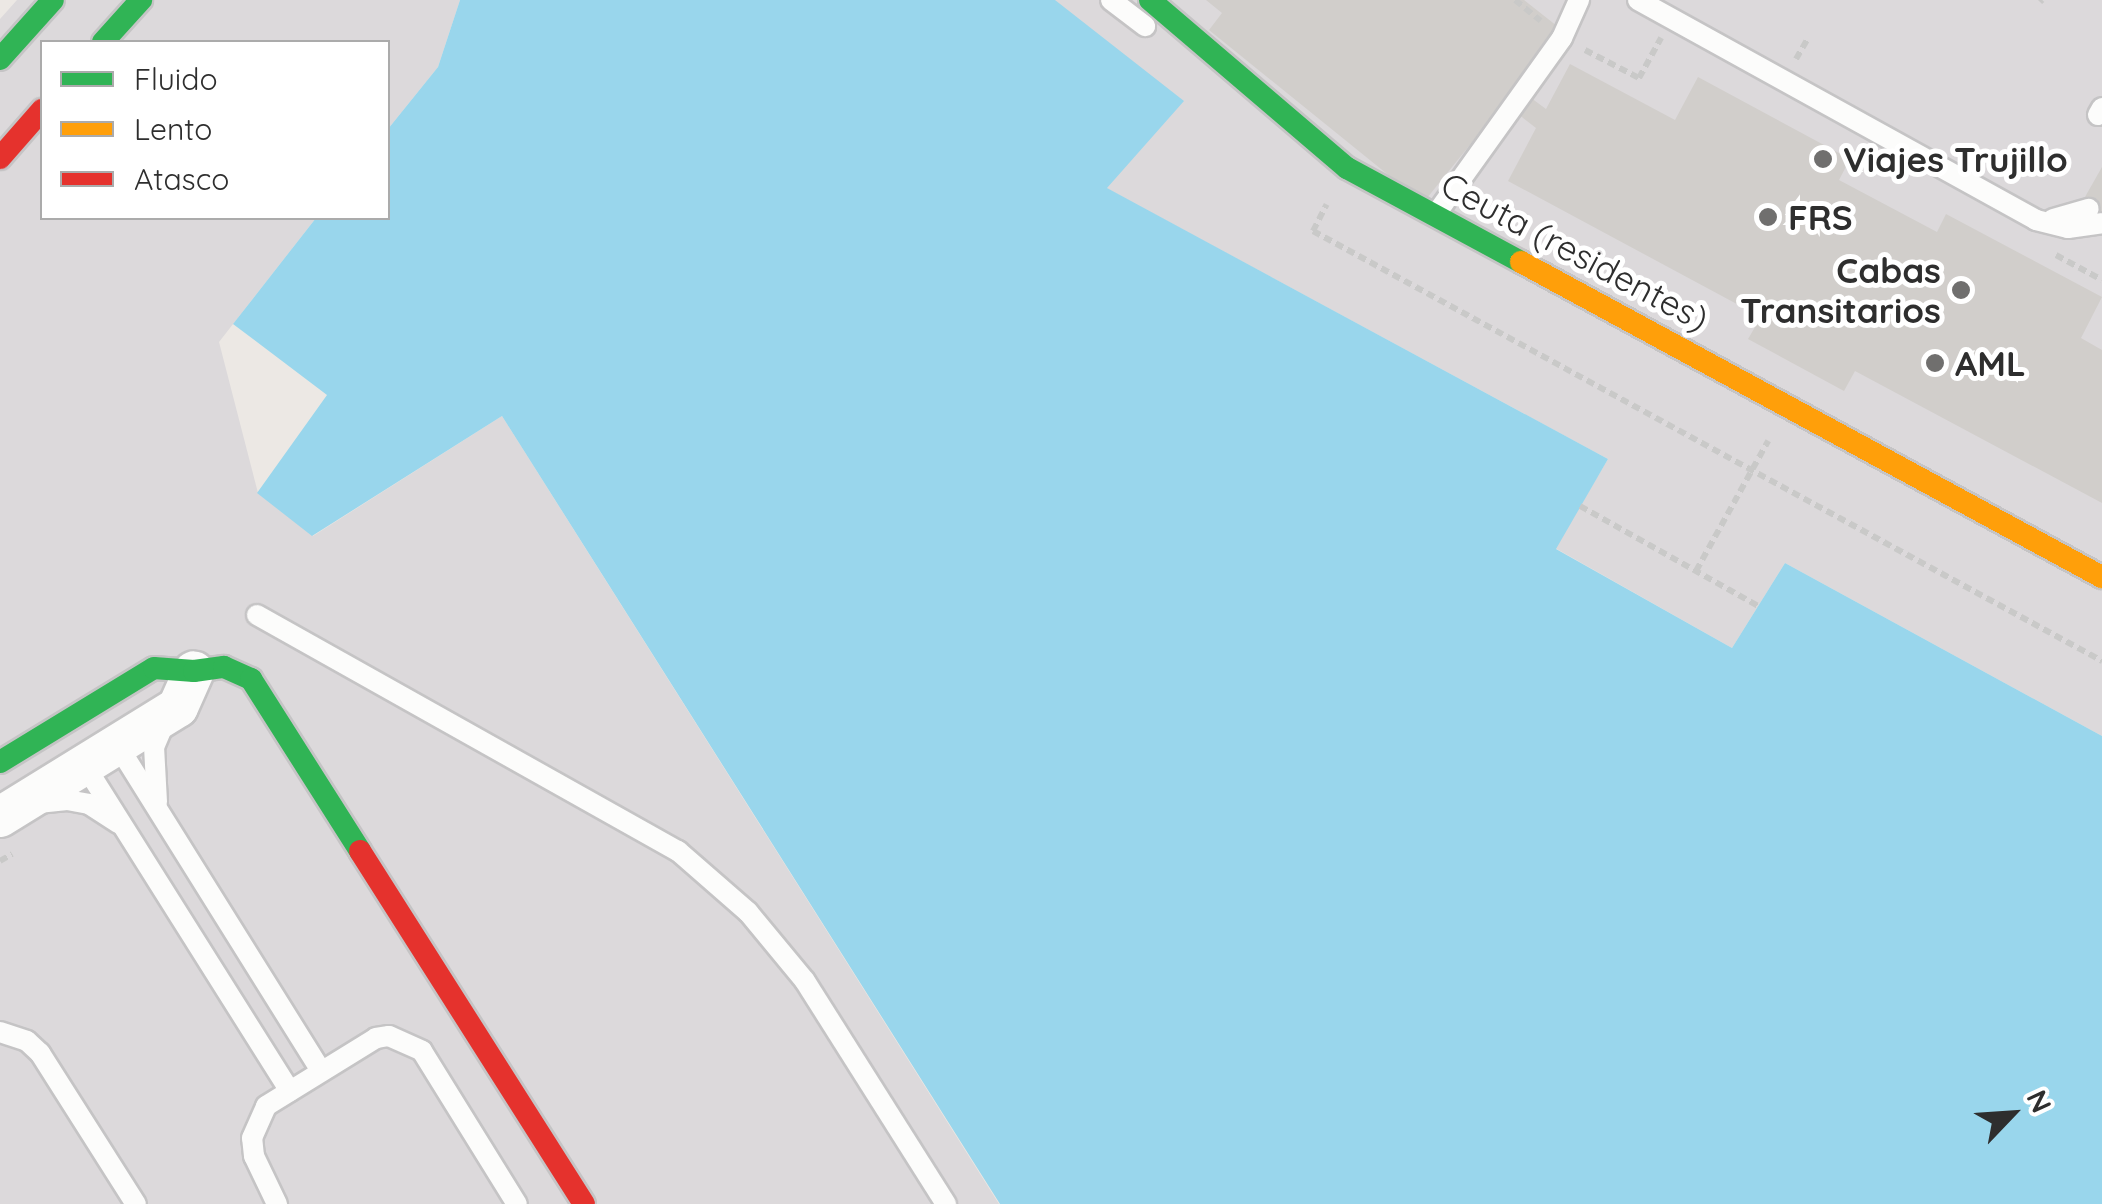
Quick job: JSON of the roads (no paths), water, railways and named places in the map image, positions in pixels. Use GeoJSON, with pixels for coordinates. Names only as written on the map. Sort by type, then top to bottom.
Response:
{"type":"FeatureCollection","features":[{"type":"Feature","properties":{"kind":"street"},"geometry":{"type":"LineString","coordinates":[[0,59],[53,0]]}},
{"type":"Feature","properties":{"kind":"street"},"geometry":{"type":"LineString","coordinates":[[105,40],[141,0]]}},
{"type":"Feature","properties":{"kind":"street","name":"Ceuta (residentes)"},"geometry":{"type":"LineString","coordinates":[[1150,0],[1347,168],[2102,576]]}},
{"type":"Feature","properties":{"kind":"street"},"geometry":{"type":"LineString","coordinates":[[0,158],[40,112]]}},
{"type":"Feature","properties":{"kind":"street"},"geometry":{"type":"LineString","coordinates":[[10,826],[186,689],[224,667],[238,671],[264,696],[584,1204]]}},
{"type":"Feature","properties":{"kind":"street"},"geometry":{"type":"LineString","coordinates":[[0,762],[154,668],[186,689]]}},
{"type":"Feature","properties":{"kind":"lane"},"geometry":{"type":"LineString","coordinates":[[1112,0],[1308,154],[1347,168]]}},
{"type":"Feature","properties":{"kind":"lane"},"geometry":{"type":"LineString","coordinates":[[1434,215],[1562,38],[1579,0]]}},
{"type":"Feature","properties":{"kind":"lane"},"geometry":{"type":"LineString","coordinates":[[1638,0],[2036,220],[2068,228],[2095,216]]}},
{"type":"Feature","properties":{"kind":"lane"},"geometry":{"type":"LineString","coordinates":[[257,614],[678,851],[748,912],[805,981],[946,1204]]}},
{"type":"Feature","properties":{"kind":"lane"},"geometry":{"type":"LineString","coordinates":[[158,809],[154,747],[186,689]]}},
{"type":"Feature","properties":{"kind":"lane"},"geometry":{"type":"LineString","coordinates":[[92,706],[101,755],[125,829],[290,1091]]}},
{"type":"Feature","properties":{"kind":"lane"},"geometry":{"type":"LineString","coordinates":[[60,726],[101,755],[158,809],[322,1071]]}},
{"type":"Feature","properties":{"kind":"lane"},"geometry":{"type":"LineString","coordinates":[[10,826],[67,800],[108,814],[125,829]]}},
{"type":"Feature","properties":{"kind":"lane"},"geometry":{"type":"LineString","coordinates":[[0,1032],[27,1041],[40,1054],[136,1204]]}},
{"type":"Feature","properties":{"kind":"lane"},"geometry":{"type":"LineString","coordinates":[[277,1204],[254,1156],[252,1138],[266,1106],[376,1038],[389,1036],[422,1051],[516,1204]]}},
{"type":"Feature","properties":{"kind":"water"},"geometry":{"type":"Polygon","coordinates":[[[460,0],[1055,0],[1184,101],[1107,188],[1608,459],[1556,549],[1732,648],[1785,563],[2102,736],[2102,1204],[1000,1204],[502,416],[312,536],[257,493],[327,395],[233,324],[314,220],[390,220],[390,127],[438,67],[460,0]]]}},
{"type":"Feature","properties":{"kind":"place","name":"Viajes Trujillo"},"geometry":{"type":"Point","coordinates":[1823,159]}},
{"type":"Feature","properties":{"kind":"place","name":"FRS"},"geometry":{"type":"Point","coordinates":[1768,217]}},
{"type":"Feature","properties":{"kind":"place","name":"Cabas Transitarios"},"geometry":{"type":"Point","coordinates":[1961,290]}},
{"type":"Feature","properties":{"kind":"place","name":"AML"},"geometry":{"type":"Point","coordinates":[1935,363]}}]}
